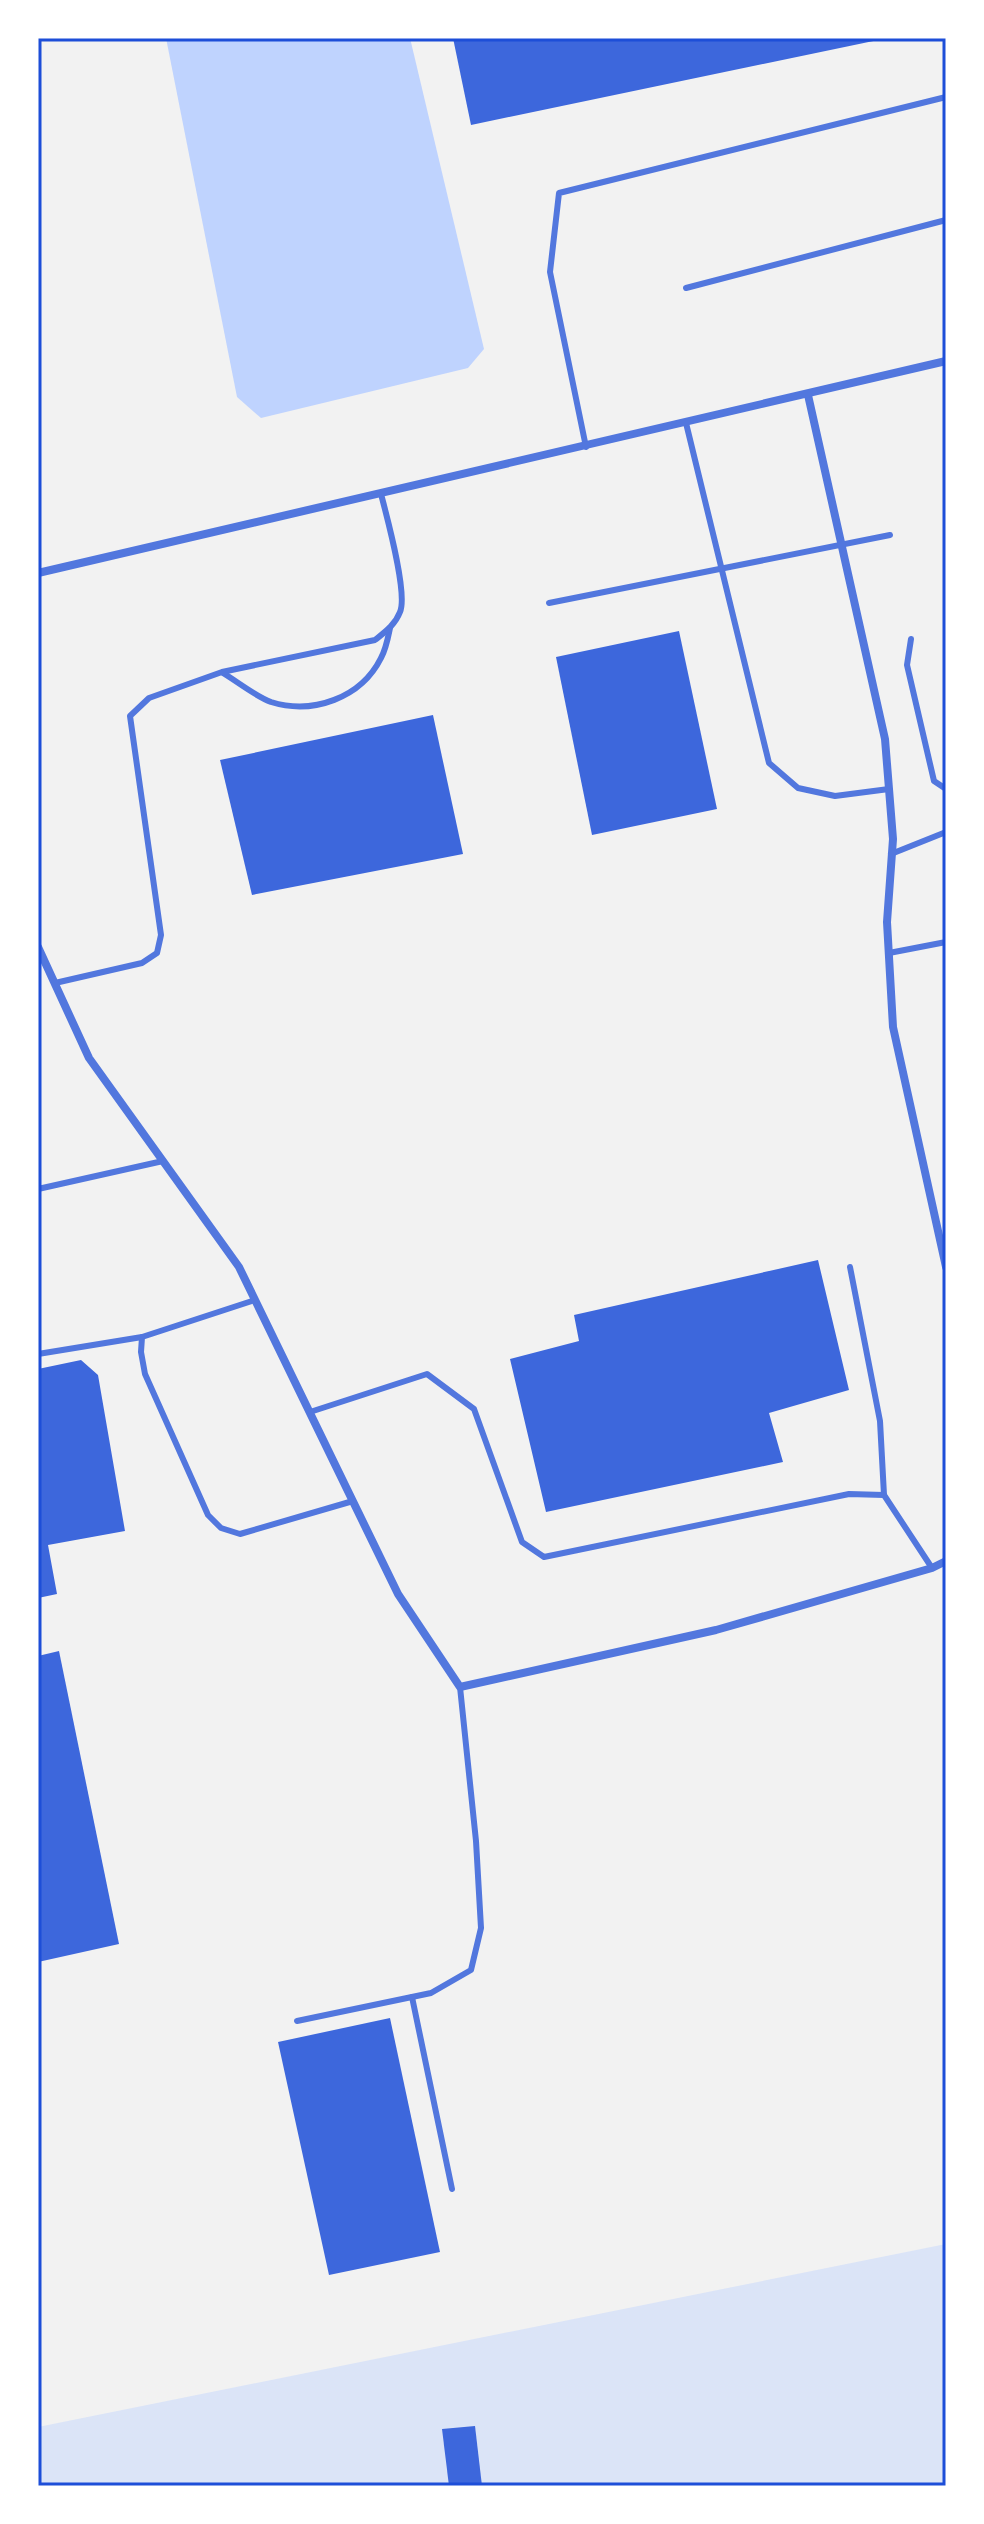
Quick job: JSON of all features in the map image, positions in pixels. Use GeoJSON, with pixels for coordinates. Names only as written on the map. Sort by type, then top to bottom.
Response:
{"type":"FeatureCollection","features":[{"type":"Feature","properties":{"kind":"street"},"geometry":{"type":"LineString","coordinates":[[38,573],[946,361]]}},
{"type":"Feature","properties":{"kind":"street"},"geometry":{"type":"LineString","coordinates":[[808,395],[885,739],[891,854],[887,922],[893,1027],[946,1267]]}},
{"type":"Feature","properties":{"kind":"street"},"geometry":{"type":"LineString","coordinates":[[38,947],[42,963],[55,983],[89,1058],[239,1267],[398,1594],[460,1687],[716,1630],[932,1568],[946,1561]]}},
{"type":"Feature","properties":{"kind":"lane"},"geometry":{"type":"LineString","coordinates":[[586,447],[550,272],[559,193],[946,97]]}},
{"type":"Feature","properties":{"kind":"lane"},"geometry":{"type":"LineString","coordinates":[[686,288],[946,220]]}},
{"type":"Feature","properties":{"kind":"lane"},"geometry":{"type":"LineString","coordinates":[[686,423],[769,763],[798,788],[835,796],[889,789]]}},
{"type":"Feature","properties":{"kind":"lane"},"geometry":{"type":"LineString","coordinates":[[55,983],[142,963],[157,953],[161,935],[130,716],[149,698],[222,672],[375,640],[390,628],[402,610],[397,557],[381,494]]}},
{"type":"Feature","properties":{"kind":"lane"},"geometry":{"type":"LineString","coordinates":[[549,603],[890,535]]}},
{"type":"Feature","properties":{"kind":"lane"},"geometry":{"type":"LineString","coordinates":[[222,672],[269,701],[299,708],[325,705],[366,681],[382,657],[390,628]]}},
{"type":"Feature","properties":{"kind":"lane"},"geometry":{"type":"LineString","coordinates":[[911,639],[907,665],[934,781],[946,789]]}},
{"type":"Feature","properties":{"kind":"lane"},"geometry":{"type":"LineString","coordinates":[[891,854],[946,832]]}},
{"type":"Feature","properties":{"kind":"lane"},"geometry":{"type":"LineString","coordinates":[[889,953],[946,942]]}},
{"type":"Feature","properties":{"kind":"lane"},"geometry":{"type":"LineString","coordinates":[[38,1189],[163,1161]]}},
{"type":"Feature","properties":{"kind":"lane"},"geometry":{"type":"LineString","coordinates":[[850,1267],[880,1421],[884,1495],[932,1568]]}},
{"type":"Feature","properties":{"kind":"lane"},"geometry":{"type":"LineString","coordinates":[[38,1354],[142,1337],[255,1300]]}},
{"type":"Feature","properties":{"kind":"lane"},"geometry":{"type":"LineString","coordinates":[[142,1337],[145,1374],[208,1515],[221,1528],[240,1534],[250,1532],[353,1501]]}},
{"type":"Feature","properties":{"kind":"lane"},"geometry":{"type":"LineString","coordinates":[[310,1412],[427,1374],[474,1409],[522,1542],[544,1557],[849,1494],[884,1495]]}},
{"type":"Feature","properties":{"kind":"lane"},"geometry":{"type":"LineString","coordinates":[[297,2021],[431,1993],[471,1970],[481,1928],[476,1841],[460,1687]]}},
{"type":"Feature","properties":{"kind":"lane"},"geometry":{"type":"LineString","coordinates":[[412,1997],[452,2189]]}},
{"type":"Feature","properties":{"kind":"shaded area"},"geometry":{"type":"Polygon","coordinates":[[[946,2244],[946,2486],[38,2486],[38,2427],[946,2244]]]}},
{"type":"Feature","properties":{"kind":"water"},"geometry":{"type":"Polygon","coordinates":[[[166,38],[410,38],[484,349],[468,368],[261,418],[237,397],[166,38]]]}},
{"type":"Feature","properties":{"kind":"building"},"geometry":{"type":"Polygon","coordinates":[[[453,38],[883,38],[883,39],[471,125],[453,38]]]}},
{"type":"Feature","properties":{"kind":"building"},"geometry":{"type":"Polygon","coordinates":[[[679,631],[717,809],[592,835],[556,657],[679,631]]]}},
{"type":"Feature","properties":{"kind":"building"},"geometry":{"type":"Polygon","coordinates":[[[433,715],[463,854],[252,895],[220,760],[433,715]]]}},
{"type":"Feature","properties":{"kind":"building"},"geometry":{"type":"Polygon","coordinates":[[[818,1260],[849,1390],[769,1413],[783,1462],[546,1512],[510,1359],[579,1341],[574,1315],[818,1260]]]}},
{"type":"Feature","properties":{"kind":"building"},"geometry":{"type":"Polygon","coordinates":[[[81,1360],[98,1375],[125,1531],[48,1545],[57,1594],[38,1598],[38,1369],[81,1360]]]}},
{"type":"Feature","properties":{"kind":"building"},"geometry":{"type":"Polygon","coordinates":[[[59,1651],[119,1944],[38,1962],[38,1656],[59,1651]]]}},
{"type":"Feature","properties":{"kind":"building"},"geometry":{"type":"Polygon","coordinates":[[[390,2018],[440,2252],[329,2275],[278,2042],[390,2018]]]}},
{"type":"Feature","properties":{"kind":"building"},"geometry":{"type":"Polygon","coordinates":[[[475,2426],[482,2486],[449,2486],[442,2429],[475,2426]]]}}]}
